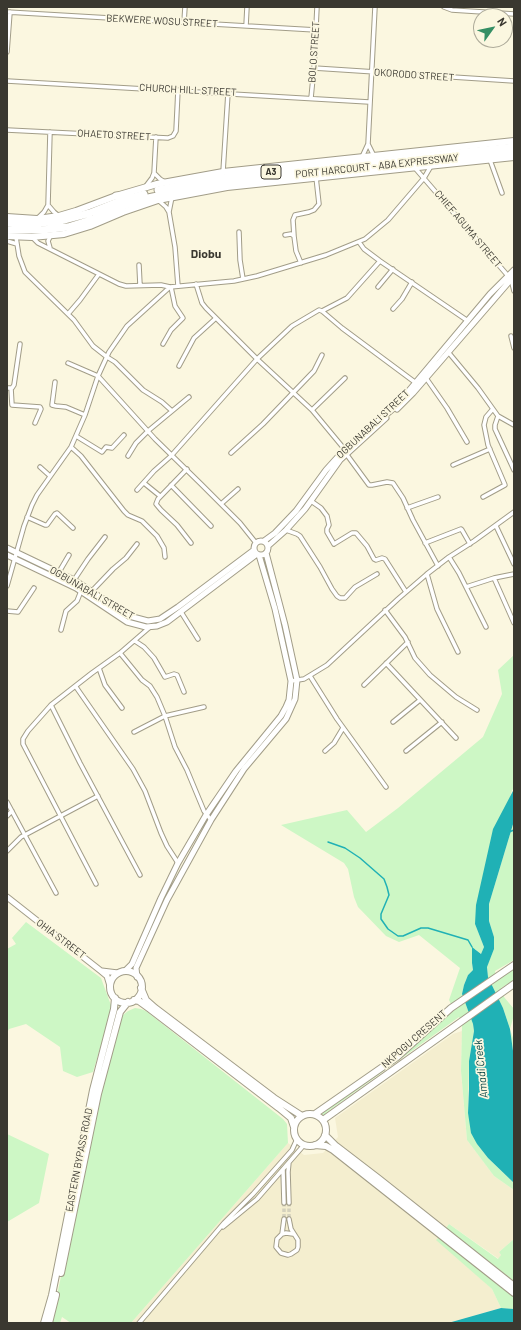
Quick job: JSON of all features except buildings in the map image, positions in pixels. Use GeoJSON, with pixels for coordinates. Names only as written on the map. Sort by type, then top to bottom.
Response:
{"type":"FeatureCollection","features":[{"type":"Feature","properties":{"kind":"highway","name":"PORT HARCOURT - ABA EXPRESSWAY"},"geometry":{"type":"LineString","coordinates":[[7,230],[56,229],[77,225],[123,206],[158,197],[232,182],[401,161],[514,142]]}},
{"type":"Feature","properties":{"kind":"highway","name":"PORT HARCOURT - ABA EXPRESSWAY"},"geometry":{"type":"LineString","coordinates":[[7,223],[50,223],[77,218],[98,211],[144,191],[214,179],[514,152]]}},
{"type":"Feature","properties":{"kind":"highway"},"geometry":{"type":"LineString","coordinates":[[116,196],[144,191]]}},
{"type":"Feature","properties":{"kind":"highway"},"geometry":{"type":"LineString","coordinates":[[123,212],[131,206],[158,197]]}},
{"type":"Feature","properties":{"kind":"main road"},"geometry":{"type":"LineString","coordinates":[[144,191],[165,182],[223,172],[514,142]]}},
{"type":"Feature","properties":{"kind":"main road"},"geometry":{"type":"LineString","coordinates":[[158,197],[227,187],[316,177],[514,158]]}},
{"type":"Feature","properties":{"kind":"main road"},"geometry":{"type":"LineString","coordinates":[[7,217],[37,219],[59,216],[116,196]]}},
{"type":"Feature","properties":{"kind":"main road"},"geometry":{"type":"LineString","coordinates":[[7,236],[32,237],[76,231],[123,212]]}},
{"type":"Feature","properties":{"kind":"main road","name":"NKPOGU CRESENT"},"geometry":{"type":"LineString","coordinates":[[315,1114],[397,1057],[451,1008],[514,965]]}},
{"type":"Feature","properties":{"kind":"main road"},"geometry":{"type":"LineString","coordinates":[[302,1116],[280,1102],[155,1008],[146,1000],[141,988],[141,983],[132,973],[122,972],[113,977],[110,986],[111,993],[115,998],[120,1001],[139,1001],[150,1009],[280,1108],[291,1118],[294,1133],[297,1139],[304,1145],[326,1146],[333,1150],[514,1293]]}},
{"type":"Feature","properties":{"kind":"main road","name":"NKPOGU CRESENT"},"geometry":{"type":"LineString","coordinates":[[323,1120],[513,985]]}},
{"type":"Feature","properties":{"kind":"main road"},"geometry":{"type":"LineString","coordinates":[[131,1001],[139,995],[141,988]]}},
{"type":"Feature","properties":{"kind":"main road","name":"EASTERN BYPASS ROAD"},"geometry":{"type":"LineString","coordinates":[[44,1323],[55,1281],[93,1090],[114,1009],[115,998]]}},
{"type":"Feature","properties":{"kind":"main road","name":"EASTERN BYPASS ROAD"},"geometry":{"type":"LineString","coordinates":[[49,1323],[66,1250],[98,1094],[120,1012],[131,1001]]}},
{"type":"Feature","properties":{"kind":"main road"},"geometry":{"type":"LineString","coordinates":[[294,1127],[297,1120],[308,1114],[315,1114],[323,1120],[326,1129],[325,1135],[316,1145]]}},
{"type":"Feature","properties":{"kind":"main road"},"geometry":{"type":"LineString","coordinates":[[325,1135],[336,1146],[514,1286]]}},
{"type":"Feature","properties":{"kind":"street"},"geometry":{"type":"LineString","coordinates":[[184,22],[185,7]]}},
{"type":"Feature","properties":{"kind":"street"},"geometry":{"type":"LineString","coordinates":[[246,26],[247,7]]}},
{"type":"Feature","properties":{"kind":"street","name":"BOLO STREET"},"geometry":{"type":"LineString","coordinates":[[311,98],[317,7]]}},
{"type":"Feature","properties":{"kind":"street"},"geometry":{"type":"LineString","coordinates":[[362,157],[368,144],[375,7]]}},
{"type":"Feature","properties":{"kind":"street"},"geometry":{"type":"LineString","coordinates":[[444,7],[452,10],[514,14]]}},
{"type":"Feature","properties":{"kind":"street"},"geometry":{"type":"LineString","coordinates":[[7,52],[8,12]]}},
{"type":"Feature","properties":{"kind":"street","name":"BEKWERE WOSU STREET"},"geometry":{"type":"LineString","coordinates":[[8,12],[316,30]]}},
{"type":"Feature","properties":{"kind":"street","name":"OKORODO STREET"},"geometry":{"type":"LineString","coordinates":[[314,68],[514,81]]}},
{"type":"Feature","properties":{"kind":"street","name":"CHURCH HILL STREET"},"geometry":{"type":"LineString","coordinates":[[7,81],[369,102]]}},
{"type":"Feature","properties":{"kind":"street","name":"OHAETO STREET"},"geometry":{"type":"LineString","coordinates":[[7,130],[168,138],[173,136],[176,131],[178,90]]}},
{"type":"Feature","properties":{"kind":"street"},"geometry":{"type":"LineString","coordinates":[[223,172],[228,93]]}},
{"type":"Feature","properties":{"kind":"street"},"geometry":{"type":"LineString","coordinates":[[37,219],[48,205],[50,132]]}},
{"type":"Feature","properties":{"kind":"street"},"geometry":{"type":"LineString","coordinates":[[144,191],[154,173],[156,138]]}},
{"type":"Feature","properties":{"kind":"street"},"geometry":{"type":"LineString","coordinates":[[368,144],[374,156]]}},
{"type":"Feature","properties":{"kind":"street"},"geometry":{"type":"LineString","coordinates":[[490,160],[502,193]]}},
{"type":"Feature","properties":{"kind":"street"},"geometry":{"type":"LineString","coordinates":[[32,237],[34,240],[99,274],[126,286],[161,285],[171,287],[234,281],[326,255],[365,239],[388,220],[424,178],[431,166]]}},
{"type":"Feature","properties":{"kind":"street","name":"CHIEF AGUMA STREET"},"geometry":{"type":"LineString","coordinates":[[415,168],[512,278]]}},
{"type":"Feature","properties":{"kind":"street"},"geometry":{"type":"LineString","coordinates":[[154,173],[165,182]]}},
{"type":"Feature","properties":{"kind":"street"},"geometry":{"type":"LineString","coordinates":[[301,263],[296,252],[294,220],[295,215],[314,210],[318,204],[316,177]]}},
{"type":"Feature","properties":{"kind":"street"},"geometry":{"type":"LineString","coordinates":[[172,196],[170,212],[178,286]]}},
{"type":"Feature","properties":{"kind":"street"},"geometry":{"type":"LineString","coordinates":[[158,197],[170,212]]}},
{"type":"Feature","properties":{"kind":"street"},"geometry":{"type":"LineString","coordinates":[[48,205],[59,216]]}},
{"type":"Feature","properties":{"kind":"street"},"geometry":{"type":"LineString","coordinates":[[239,232],[240,260],[243,278]]}},
{"type":"Feature","properties":{"kind":"street"},"geometry":{"type":"LineString","coordinates":[[285,235],[291,234],[294,236]]}},
{"type":"Feature","properties":{"kind":"street"},"geometry":{"type":"LineString","coordinates":[[50,248],[48,241],[51,235]]}},
{"type":"Feature","properties":{"kind":"street"},"geometry":{"type":"LineString","coordinates":[[16,236],[19,256],[25,272],[68,314],[83,331],[93,346],[115,362],[143,390],[162,402],[172,411]]}},
{"type":"Feature","properties":{"kind":"street"},"geometry":{"type":"LineString","coordinates":[[7,241],[17,244]]}},
{"type":"Feature","properties":{"kind":"street"},"geometry":{"type":"LineString","coordinates":[[359,242],[364,249],[380,261],[468,321]]}},
{"type":"Feature","properties":{"kind":"street"},"geometry":{"type":"LineString","coordinates":[[137,490],[171,456],[257,359],[292,326],[314,312],[318,310],[322,311],[346,298],[380,261]]}},
{"type":"Feature","properties":{"kind":"street"},"geometry":{"type":"LineString","coordinates":[[139,265],[140,285]]}},
{"type":"Feature","properties":{"kind":"street"},"geometry":{"type":"LineString","coordinates":[[378,287],[393,269]]}},
{"type":"Feature","properties":{"kind":"street","name":"OGBUNABALI STREET"},"geometry":{"type":"LineString","coordinates":[[264,541],[275,533],[296,511],[326,470],[409,398],[512,278],[514,270]]}},
{"type":"Feature","properties":{"kind":"street"},"geometry":{"type":"LineString","coordinates":[[68,314],[99,274]]}},
{"type":"Feature","properties":{"kind":"street"},"geometry":{"type":"LineString","coordinates":[[512,278],[514,290]]}},
{"type":"Feature","properties":{"kind":"street","name":"OGBUNABALI STREET"},"geometry":{"type":"LineString","coordinates":[[268,546],[286,530],[311,501],[347,453],[395,406],[468,321],[512,278]]}},
{"type":"Feature","properties":{"kind":"street"},"geometry":{"type":"LineString","coordinates":[[393,308],[402,299],[412,282]]}},
{"type":"Feature","properties":{"kind":"street"},"geometry":{"type":"LineString","coordinates":[[196,284],[202,303],[257,359],[312,410],[347,453],[369,485],[388,482],[393,483],[438,566]]}},
{"type":"Feature","properties":{"kind":"street"},"geometry":{"type":"LineString","coordinates":[[163,344],[171,330],[183,318],[175,306],[171,287]]}},
{"type":"Feature","properties":{"kind":"street"},"geometry":{"type":"LineString","coordinates":[[7,586],[27,517],[37,495],[71,447],[85,415],[98,376],[107,357],[127,326],[171,287]]}},
{"type":"Feature","properties":{"kind":"street"},"geometry":{"type":"LineString","coordinates":[[322,311],[347,332],[416,383]]}},
{"type":"Feature","properties":{"kind":"street"},"geometry":{"type":"LineString","coordinates":[[179,366],[194,338],[216,318]]}},
{"type":"Feature","properties":{"kind":"street"},"geometry":{"type":"LineString","coordinates":[[511,336],[514,348]]}},
{"type":"Feature","properties":{"kind":"street"},"geometry":{"type":"LineString","coordinates":[[20,344],[14,385],[9,388],[11,404],[40,407],[41,409],[35,423]]}},
{"type":"Feature","properties":{"kind":"street"},"geometry":{"type":"LineString","coordinates":[[449,353],[478,388],[492,410],[498,416],[514,425]]}},
{"type":"Feature","properties":{"kind":"street"},"geometry":{"type":"LineString","coordinates":[[231,453],[263,424],[314,371],[322,355]]}},
{"type":"Feature","properties":{"kind":"street"},"geometry":{"type":"LineString","coordinates":[[68,363],[98,376],[171,456],[186,469],[256,542],[257,553],[275,609],[294,680],[286,708],[236,771],[206,815],[178,863],[132,964],[122,972],[101,971]]}},
{"type":"Feature","properties":{"kind":"street"},"geometry":{"type":"LineString","coordinates":[[312,410],[345,378]]}},
{"type":"Feature","properties":{"kind":"street"},"geometry":{"type":"LineString","coordinates":[[426,378],[447,408],[467,442]]}},
{"type":"Feature","properties":{"kind":"street"},"geometry":{"type":"LineString","coordinates":[[55,382],[52,405],[66,407],[85,415]]}},
{"type":"Feature","properties":{"kind":"street"},"geometry":{"type":"LineString","coordinates":[[128,456],[136,444],[148,431],[189,397]]}},
{"type":"Feature","properties":{"kind":"street"},"geometry":{"type":"LineString","coordinates":[[484,497],[504,485],[490,449],[484,425],[486,417],[492,410]]}},
{"type":"Feature","properties":{"kind":"street"},"geometry":{"type":"LineString","coordinates":[[498,416],[495,429],[514,470]]}},
{"type":"Feature","properties":{"kind":"street"},"geometry":{"type":"LineString","coordinates":[[76,436],[102,452],[106,447],[112,448],[124,435]]}},
{"type":"Feature","properties":{"kind":"street"},"geometry":{"type":"LineString","coordinates":[[71,447],[81,456],[124,511],[142,521],[157,536],[162,542],[165,557]]}},
{"type":"Feature","properties":{"kind":"street"},"geometry":{"type":"LineString","coordinates":[[454,465],[490,449]]}},
{"type":"Feature","properties":{"kind":"street"},"geometry":{"type":"LineString","coordinates":[[40,467],[50,476]]}},
{"type":"Feature","properties":{"kind":"street"},"geometry":{"type":"LineString","coordinates":[[186,469],[156,502],[191,543]]}},
{"type":"Feature","properties":{"kind":"street"},"geometry":{"type":"LineString","coordinates":[[144,483],[160,496]]}},
{"type":"Feature","properties":{"kind":"street"},"geometry":{"type":"LineString","coordinates":[[171,485],[210,526]]}},
{"type":"Feature","properties":{"kind":"street"},"geometry":{"type":"LineString","coordinates":[[220,504],[238,489]]}},
{"type":"Feature","properties":{"kind":"street"},"geometry":{"type":"LineString","coordinates":[[407,508],[438,498]]}},
{"type":"Feature","properties":{"kind":"street"},"geometry":{"type":"LineString","coordinates":[[311,501],[322,508],[327,516],[329,525],[327,530],[334,544],[352,533],[356,533],[367,546],[374,559],[385,559],[406,592]]}},
{"type":"Feature","properties":{"kind":"street"},"geometry":{"type":"LineString","coordinates":[[294,680],[310,676],[327,665],[385,610],[427,574],[514,512]]}},
{"type":"Feature","properties":{"kind":"street"},"geometry":{"type":"LineString","coordinates":[[27,517],[47,525],[57,513],[73,528]]}},
{"type":"Feature","properties":{"kind":"street"},"geometry":{"type":"LineString","coordinates":[[496,526],[514,564]]}},
{"type":"Feature","properties":{"kind":"street"},"geometry":{"type":"LineString","coordinates":[[425,543],[460,529],[470,544]]}},
{"type":"Feature","properties":{"kind":"street"},"geometry":{"type":"LineString","coordinates":[[286,530],[300,536],[332,589],[340,598],[348,596],[355,587],[377,574]]}},
{"type":"Feature","properties":{"kind":"street"},"geometry":{"type":"LineString","coordinates":[[74,580],[105,537]]}},
{"type":"Feature","properties":{"kind":"street"},"geometry":{"type":"LineString","coordinates":[[137,977],[136,968],[141,955],[167,900],[211,820],[244,769],[286,719],[295,699],[294,680],[266,553],[268,546],[264,541],[256,542]]}},
{"type":"Feature","properties":{"kind":"street"},"geometry":{"type":"LineString","coordinates":[[92,591],[126,558],[137,544]]}},
{"type":"Feature","properties":{"kind":"street","name":"OGBUNABALI STREET"},"geometry":{"type":"LineString","coordinates":[[7,548],[59,572],[92,591],[129,616],[142,620],[154,620],[167,614],[257,553]]}},
{"type":"Feature","properties":{"kind":"street"},"geometry":{"type":"LineString","coordinates":[[257,553],[266,553]]}},
{"type":"Feature","properties":{"kind":"street","name":"OGBUNABALI STREET"},"geometry":{"type":"LineString","coordinates":[[7,555],[81,591],[123,619],[139,626],[150,627],[167,622],[257,553]]}},
{"type":"Feature","properties":{"kind":"street"},"geometry":{"type":"LineString","coordinates":[[59,572],[69,555]]}},
{"type":"Feature","properties":{"kind":"street"},"geometry":{"type":"LineString","coordinates":[[449,557],[459,573],[486,627]]}},
{"type":"Feature","properties":{"kind":"street"},"geometry":{"type":"LineString","coordinates":[[427,574],[437,609],[458,652]]}},
{"type":"Feature","properties":{"kind":"street"},"geometry":{"type":"LineString","coordinates":[[466,587],[494,578],[514,574]]}},
{"type":"Feature","properties":{"kind":"street"},"geometry":{"type":"LineString","coordinates":[[494,578],[514,623]]}},
{"type":"Feature","properties":{"kind":"street"},"geometry":{"type":"LineString","coordinates":[[7,611],[18,612],[34,588]]}},
{"type":"Feature","properties":{"kind":"street"},"geometry":{"type":"LineString","coordinates":[[61,630],[66,611],[77,601],[81,591]]}},
{"type":"Feature","properties":{"kind":"street"},"geometry":{"type":"LineString","coordinates":[[385,610],[408,642],[411,652],[415,658],[430,675],[456,697],[477,710]]}},
{"type":"Feature","properties":{"kind":"street"},"geometry":{"type":"LineString","coordinates":[[181,612],[198,638]]}},
{"type":"Feature","properties":{"kind":"street"},"geometry":{"type":"LineString","coordinates":[[139,626],[140,635]]}},
{"type":"Feature","properties":{"kind":"street"},"geometry":{"type":"LineString","coordinates":[[96,884],[23,742],[28,731],[51,706],[120,653],[150,627]]}},
{"type":"Feature","properties":{"kind":"street"},"geometry":{"type":"LineString","coordinates":[[135,641],[144,647],[154,658],[165,677],[174,674],[177,675],[184,692]]}},
{"type":"Feature","properties":{"kind":"street"},"geometry":{"type":"LineString","coordinates":[[364,685],[408,642]]}},
{"type":"Feature","properties":{"kind":"street"},"geometry":{"type":"LineString","coordinates":[[120,653],[142,680],[152,689],[165,716],[175,747],[187,770],[206,815],[211,820]]}},
{"type":"Feature","properties":{"kind":"street"},"geometry":{"type":"LineString","coordinates":[[386,663],[456,738]]}},
{"type":"Feature","properties":{"kind":"street"},"geometry":{"type":"LineString","coordinates":[[99,668],[106,685],[122,708]]}},
{"type":"Feature","properties":{"kind":"street"},"geometry":{"type":"LineString","coordinates":[[310,676],[343,728],[386,787]]}},
{"type":"Feature","properties":{"kind":"street"},"geometry":{"type":"LineString","coordinates":[[76,687],[133,769],[145,792],[167,846],[178,863]]}},
{"type":"Feature","properties":{"kind":"street"},"geometry":{"type":"LineString","coordinates":[[393,722],[420,700]]}},
{"type":"Feature","properties":{"kind":"street"},"geometry":{"type":"LineString","coordinates":[[51,706],[140,875]]}},
{"type":"Feature","properties":{"kind":"street"},"geometry":{"type":"LineString","coordinates":[[134,732],[165,716],[204,707]]}},
{"type":"Feature","properties":{"kind":"street"},"geometry":{"type":"LineString","coordinates":[[406,751],[442,722]]}},
{"type":"Feature","properties":{"kind":"street"},"geometry":{"type":"LineString","coordinates":[[325,751],[334,743],[343,728]]}},
{"type":"Feature","properties":{"kind":"street"},"geometry":{"type":"LineString","coordinates":[[7,851],[25,834],[98,796]]}},
{"type":"Feature","properties":{"kind":"street"},"geometry":{"type":"LineString","coordinates":[[7,802],[56,893]]}},
{"type":"Feature","properties":{"kind":"street"},"geometry":{"type":"LineString","coordinates":[[7,816],[12,811]]}},
{"type":"Feature","properties":{"kind":"street","name":"OHIA STREET"},"geometry":{"type":"LineString","coordinates":[[7,898],[107,976],[110,986]]}},
{"type":"Feature","properties":{"kind":"street"},"geometry":{"type":"LineString","coordinates":[[161,898],[167,900]]}},
{"type":"Feature","properties":{"kind":"street"},"geometry":{"type":"LineString","coordinates":[[139,1323],[224,1223],[284,1160],[292,1150],[297,1139]]}},
{"type":"Feature","properties":{"kind":"street"},"geometry":{"type":"LineString","coordinates":[[219,1230],[257,1199],[304,1145]]}},
{"type":"Feature","properties":{"kind":"street"},"geometry":{"type":"LineString","coordinates":[[284,1160],[284,1203]]}},
{"type":"Feature","properties":{"kind":"street"},"geometry":{"type":"LineString","coordinates":[[289,1162],[289,1203]]}},
{"type":"Feature","properties":{"kind":"street"},"geometry":{"type":"LineString","coordinates":[[284,1219],[282,1234],[277,1239],[276,1247],[281,1253],[288,1255],[294,1252],[298,1247],[298,1240],[293,1234],[289,1219]]}},
{"type":"Feature","properties":{"kind":"street"},"geometry":{"type":"LineString","coordinates":[[282,1234],[293,1234]]}},
{"type":"Feature","properties":{"kind":"shaded area"},"geometry":{"type":"Polygon","coordinates":[[[462,1031],[461,1071],[467,1140],[494,1176],[514,1190],[514,1239],[499,1252],[501,1255],[499,1259],[449,1224],[439,1237],[492,1289],[501,1308],[448,1323],[131,1323],[288,1143],[304,1155],[323,1153],[338,1137],[335,1118],[453,1034],[462,1031]]]}},
{"type":"Feature","properties":{"kind":"green space"},"geometry":{"type":"Polygon","coordinates":[[[514,655],[514,789],[512,790],[475,924],[484,947],[481,954],[475,949],[472,963],[473,970],[468,975],[462,994],[473,1024],[474,1031],[469,1061],[468,1113],[477,1144],[488,1158],[514,1183],[514,1190],[494,1176],[467,1140],[461,1071],[462,1025],[459,1017],[327,1112],[324,1116],[321,1113],[396,1061],[454,1010],[449,1000],[460,968],[419,935],[399,942],[386,936],[358,907],[354,897],[348,869],[344,863],[281,825],[347,810],[366,832],[398,808],[483,737],[502,694],[498,670],[514,655]]]}},
{"type":"Feature","properties":{"kind":"green space"},"geometry":{"type":"Polygon","coordinates":[[[514,821],[514,960],[495,971],[497,981],[514,968],[514,980],[501,988],[504,997],[514,1009],[510,1029],[503,1008],[488,977],[487,966],[494,949],[494,937],[489,921],[489,904],[514,821]]]}},
{"type":"Feature","properties":{"kind":"green space"},"geometry":{"type":"Polygon","coordinates":[[[26,922],[101,978],[112,1008],[93,1072],[77,1077],[63,1071],[60,1047],[26,1024],[9,1029],[7,1033],[7,949],[16,944],[12,938],[26,922]]]}},
{"type":"Feature","properties":{"kind":"green space"},"geometry":{"type":"Polygon","coordinates":[[[135,1008],[146,1011],[283,1119],[287,1124],[288,1143],[131,1323],[71,1323],[62,1317],[60,1323],[51,1323],[78,1197],[92,1119],[116,1030],[123,1015],[135,1008]]]}},
{"type":"Feature","properties":{"kind":"green space"},"geometry":{"type":"Polygon","coordinates":[[[510,1029],[514,1041],[514,1058],[510,1029]]]}},
{"type":"Feature","properties":{"kind":"green space"},"geometry":{"type":"Polygon","coordinates":[[[7,1134],[49,1154],[39,1203],[7,1222],[7,1134]]]}},
{"type":"Feature","properties":{"kind":"green space"},"geometry":{"type":"Polygon","coordinates":[[[449,1224],[498,1259],[501,1255],[499,1252],[514,1239],[514,1281],[446,1228],[449,1224]]]}},
{"type":"Feature","properties":{"kind":"green space"},"geometry":{"type":"Polygon","coordinates":[[[439,1237],[514,1296],[514,1309],[501,1308],[492,1289],[436,1240],[439,1237]]]}},
{"type":"Feature","properties":{"kind":"water","name":"Amadi Creek"},"geometry":{"type":"Polygon","coordinates":[[[514,789],[514,821],[489,904],[489,921],[494,937],[494,949],[487,967],[488,977],[503,1008],[510,1029],[514,1058],[514,1183],[488,1158],[477,1144],[471,1133],[468,1113],[469,1061],[474,1031],[473,1024],[462,994],[468,975],[473,970],[472,947],[481,954],[484,947],[475,924],[476,905],[493,829],[514,789]]]}},
{"type":"Feature","properties":{"kind":"water"},"geometry":{"type":"Polygon","coordinates":[[[501,1308],[514,1309],[514,1323],[448,1323],[501,1308]]]}},
{"type":"Feature","properties":{"kind":"waterway"},"geometry":{"type":"LineString","coordinates":[[509,832],[514,830]]}},
{"type":"Feature","properties":{"kind":"waterway"},"geometry":{"type":"LineString","coordinates":[[328,842],[345,848],[360,858],[384,879],[389,895],[381,914],[381,919],[388,929],[398,936],[403,936],[421,928],[428,928],[468,940],[472,947]]}},
{"type":"Feature","properties":{"kind":"tunnel"},"geometry":{"type":"LineString","coordinates":[[284,1203],[284,1219]]}},
{"type":"Feature","properties":{"kind":"tunnel"},"geometry":{"type":"LineString","coordinates":[[289,1203],[289,1219]]}},
{"type":"Feature","properties":{"kind":"district","name":"Diobu"},"geometry":{"type":"Point","coordinates":[206,254]}}]}
